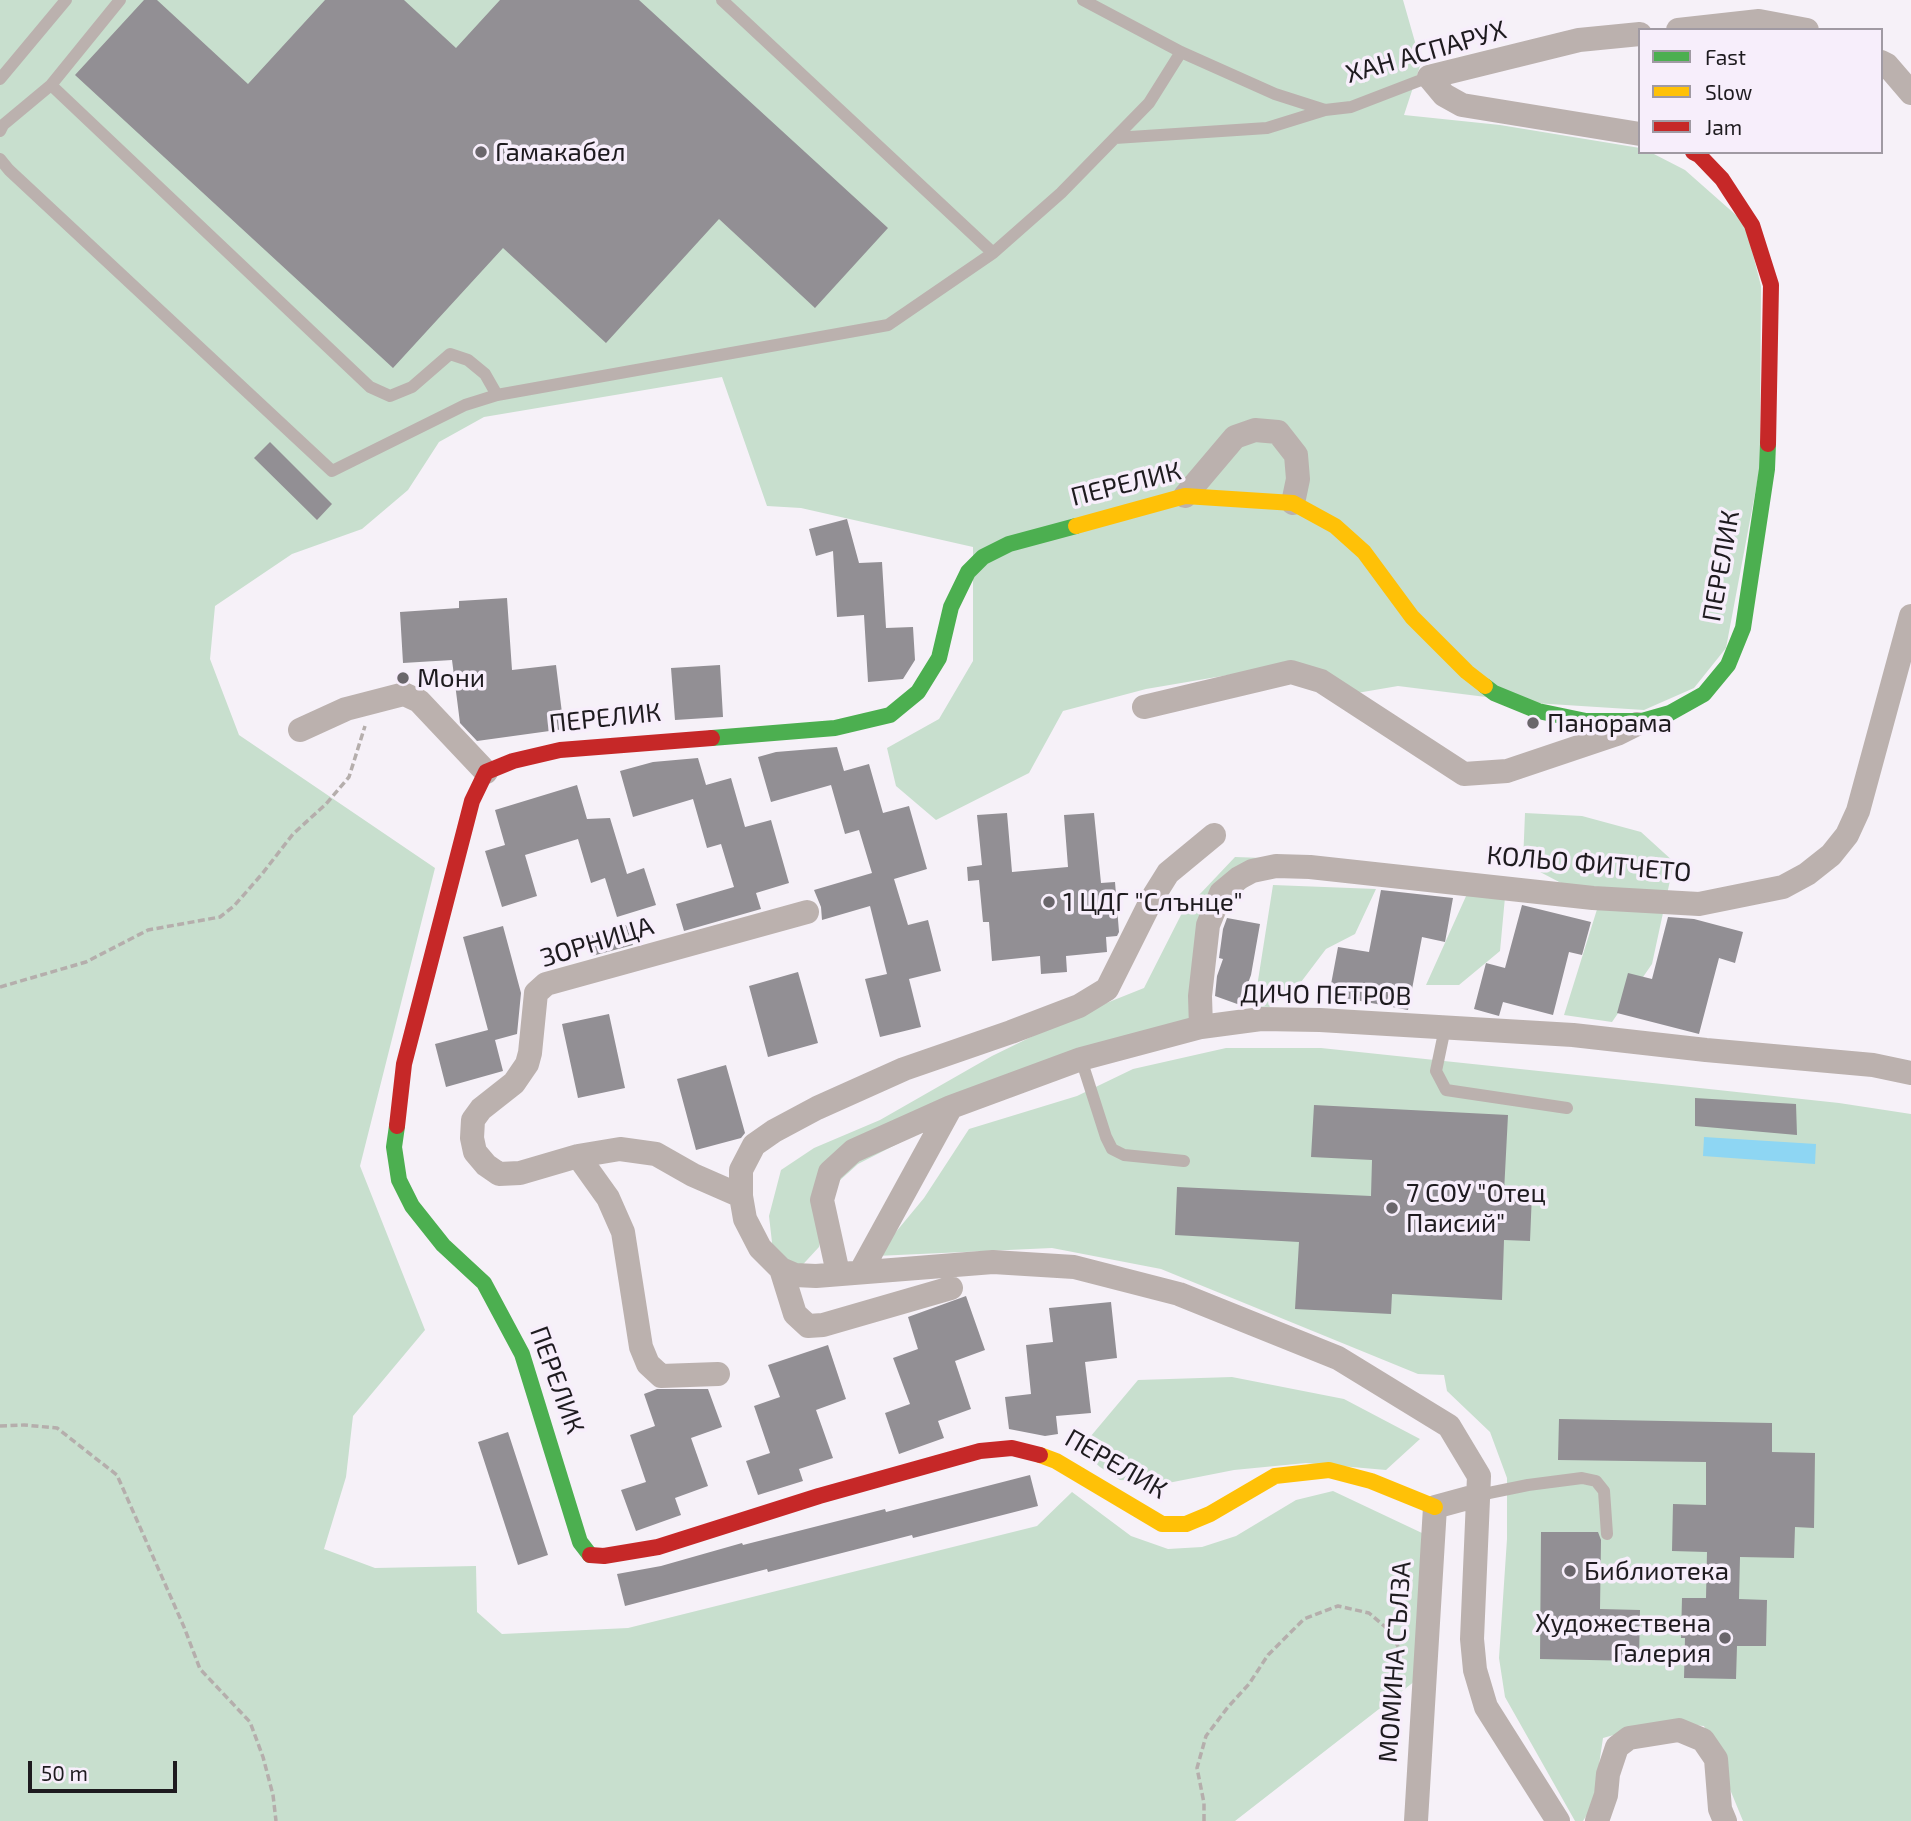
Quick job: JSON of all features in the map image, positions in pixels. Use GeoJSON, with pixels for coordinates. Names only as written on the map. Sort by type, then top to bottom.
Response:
{"type":"FeatureCollection","features":[{"type":"Feature","properties":{"kind":"street"},"geometry":{"type":"LineString","coordinates":[[1696,28],[1759,21],[1796,28]]}},
{"type":"Feature","properties":{"kind":"street","name":"ХАН АСПАРУХ"},"geometry":{"type":"LineString","coordinates":[[1429,77],[1578,40],[1638,34]]}},
{"type":"Feature","properties":{"kind":"street"},"geometry":{"type":"LineString","coordinates":[[1883,63],[1911,93]]}},
{"type":"Feature","properties":{"kind":"street"},"geometry":{"type":"LineString","coordinates":[[1429,77],[1444,94],[1462,105],[1638,134]]}},
{"type":"Feature","properties":{"kind":"street","name":"ПЕРЕЛИК"},"geometry":{"type":"LineString","coordinates":[[1435,1507],[1371,1481],[1329,1470],[1275,1476],[1210,1514],[1186,1524],[1162,1524],[1056,1461],[1034,1452],[1012,1448],[980,1451],[819,1496],[658,1547],[604,1556],[589,1555],[580,1542],[566,1500],[522,1354],[484,1283],[443,1245],[412,1206],[399,1180],[394,1147],[404,1064],[472,801],[486,772],[513,761],[561,750],[835,728],[890,715],[918,692],[939,658],[951,607],[968,572],[983,557],[1009,544],[1185,496],[1293,503],[1335,526],[1364,552],[1412,617],[1468,672],[1494,693],[1538,711],[1586,721],[1642,721],[1670,713],[1704,694],[1728,665],[1743,628],[1767,469],[1771,285],[1752,225],[1722,178],[1697,154]]}},
{"type":"Feature","properties":{"kind":"street"},"geometry":{"type":"LineString","coordinates":[[1185,496],[1235,437],[1255,430],[1278,432],[1296,455],[1298,479],[1293,503]]}},
{"type":"Feature","properties":{"kind":"street","name":"КОЛЬО ФИТЧЕТО"},"geometry":{"type":"LineString","coordinates":[[1201,1027],[1200,996],[1208,925],[1221,893],[1252,871],[1276,866],[1310,867],[1593,898],[1699,904],[1783,887],[1807,874],[1831,855],[1847,835],[1858,811],[1911,615]]}},
{"type":"Feature","properties":{"kind":"street"},"geometry":{"type":"LineString","coordinates":[[1144,707],[1291,672],[1321,681],[1464,774],[1507,771],[1617,734],[1642,721]]}},
{"type":"Feature","properties":{"kind":"street"},"geometry":{"type":"LineString","coordinates":[[300,730],[346,709],[404,694],[419,701],[486,772]]}},
{"type":"Feature","properties":{"kind":"street"},"geometry":{"type":"LineString","coordinates":[[1214,835],[1168,873],[1153,897],[1107,989],[1079,1006],[904,1069],[817,1108],[754,1145],[741,1170],[741,1196],[745,1219],[760,1248],[781,1269],[795,1275],[993,1262],[1074,1267],[1179,1294],[1338,1358],[1449,1426],[1479,1476],[1472,1639],[1475,1670],[1486,1707],[1558,1821]]}},
{"type":"Feature","properties":{"kind":"street","name":"ЗОРНИЦА"},"geometry":{"type":"LineString","coordinates":[[741,1196],[693,1175],[656,1154],[620,1149],[578,1156],[520,1173],[499,1174],[486,1165],[475,1152],[472,1138],[473,1120],[514,1083],[527,1064],[536,993],[546,985],[807,912]]}},
{"type":"Feature","properties":{"kind":"street","name":"ДИЧО ПЕТРОВ"},"geometry":{"type":"LineString","coordinates":[[850,1272],[822,1200],[830,1172],[853,1151],[951,1108],[1082,1059],[1201,1027],[1261,1019],[1573,1035],[1873,1065],[1911,1073]]}},
{"type":"Feature","properties":{"kind":"street"},"geometry":{"type":"LineString","coordinates":[[850,1272],[951,1108]]}},
{"type":"Feature","properties":{"kind":"street"},"geometry":{"type":"LineString","coordinates":[[578,1156],[608,1198],[623,1231],[641,1347],[649,1364],[661,1376],[718,1374]]}},
{"type":"Feature","properties":{"kind":"street"},"geometry":{"type":"LineString","coordinates":[[781,1269],[795,1314],[808,1326],[824,1325],[951,1288]]}},
{"type":"Feature","properties":{"kind":"street"},"geometry":{"type":"LineString","coordinates":[[1435,1507],[1479,1495]]}},
{"type":"Feature","properties":{"kind":"street","name":"МОМИНА СЪЛЗА"},"geometry":{"type":"LineString","coordinates":[[1416,1821],[1435,1507]]}},
{"type":"Feature","properties":{"kind":"street"},"geometry":{"type":"LineString","coordinates":[[1597,1821],[1606,1795],[1608,1774],[1616,1747],[1629,1738],[1679,1730],[1703,1740],[1716,1759],[1720,1809],[1725,1821]]}},
{"type":"Feature","properties":{"kind":"lane"},"geometry":{"type":"LineString","coordinates":[[0,79],[66,0]]}},
{"type":"Feature","properties":{"kind":"lane"},"geometry":{"type":"LineString","coordinates":[[0,131],[3,125],[51,85],[120,0]]}},
{"type":"Feature","properties":{"kind":"lane"},"geometry":{"type":"LineString","coordinates":[[722,0],[993,253]]}},
{"type":"Feature","properties":{"kind":"lane","name":"ХАН АСПАРУХ"},"geometry":{"type":"LineString","coordinates":[[1083,0],[1181,52],[1275,94],[1325,110],[1351,107],[1429,77]]}},
{"type":"Feature","properties":{"kind":"lane"},"geometry":{"type":"LineString","coordinates":[[0,159],[332,471],[465,405],[497,395],[703,356],[888,326],[993,253],[1061,193],[1149,103],[1181,52]]}},
{"type":"Feature","properties":{"kind":"lane"},"geometry":{"type":"LineString","coordinates":[[51,85],[370,387],[390,396],[412,387],[450,354],[468,360],[485,374],[497,395]]}},
{"type":"Feature","properties":{"kind":"lane"},"geometry":{"type":"LineString","coordinates":[[1115,138],[1267,128],[1325,110]]}},
{"type":"Feature","properties":{"kind":"lane"},"geometry":{"type":"LineString","coordinates":[[1445,1027],[1436,1071],[1446,1090],[1567,1108]]}},
{"type":"Feature","properties":{"kind":"lane"},"geometry":{"type":"LineString","coordinates":[[1082,1059],[1112,1149],[1124,1156],[1184,1161]]}},
{"type":"Feature","properties":{"kind":"lane"},"geometry":{"type":"LineString","coordinates":[[1479,1495],[1582,1478],[1596,1481],[1604,1491],[1607,1534]]}},
{"type":"Feature","properties":{"kind":"path"},"geometry":{"type":"LineString","coordinates":[[0,988],[86,962],[148,930],[220,917],[234,906],[293,834],[326,804],[349,777],[364,732],[367,702]]}},
{"type":"Feature","properties":{"kind":"path"},"geometry":{"type":"LineString","coordinates":[[0,1426],[57,1428],[117,1475],[184,1626],[200,1669],[250,1722],[273,1795],[276,1821]]}},
{"type":"Feature","properties":{"kind":"path"},"geometry":{"type":"LineString","coordinates":[[1204,1821],[1204,1803],[1197,1768],[1206,1736],[1249,1684],[1268,1655],[1304,1619],[1338,1606],[1369,1613],[1390,1631],[1405,1660]]}},
{"type":"Feature","properties":{"kind":"green space"},"geometry":{"type":"Polygon","coordinates":[[[0,0],[1403,0],[1421,63],[1404,115],[1500,125],[1638,148],[1638,154],[1654,154],[1685,170],[1745,223],[1761,286],[1760,467],[1726,648],[1694,688],[1644,710],[1534,703],[1398,686],[1357,693],[1299,663],[1146,689],[1063,711],[1029,773],[936,820],[896,786],[887,748],[939,719],[973,661],[973,547],[801,508],[767,506],[722,377],[484,417],[439,442],[408,490],[362,529],[292,554],[215,606],[210,659],[239,735],[435,868],[360,1166],[425,1330],[353,1416],[346,1477],[324,1549],[375,1568],[476,1566],[477,1612],[502,1634],[628,1628],[1037,1526],[1072,1492],[1131,1536],[1168,1549],[1202,1547],[1236,1536],[1296,1500],[1333,1491],[1422,1533],[1415,1681],[1235,1821],[0,1821],[0,0]]]}},
{"type":"Feature","properties":{"kind":"green space"},"geometry":{"type":"Polygon","coordinates":[[[1525,813],[1582,816],[1641,832],[1674,862],[1652,964],[1612,1022],[1564,1015],[1599,903],[1523,863],[1525,813]]]}},
{"type":"Feature","properties":{"kind":"green space"},"geometry":{"type":"Polygon","coordinates":[[[1235,857],[1292,859],[1248,886],[1212,917],[1191,1019],[946,1119],[858,1164],[828,1191],[819,1247],[795,1273],[773,1251],[769,1216],[781,1170],[814,1148],[880,1120],[992,1056],[1074,1016],[1144,988],[1182,913],[1235,857]]]}},
{"type":"Feature","properties":{"kind":"green space"},"geometry":{"type":"Polygon","coordinates":[[[1273,885],[1376,889],[1355,934],[1326,949],[1298,986],[1269,1007],[1254,1006],[1273,885]]]}},
{"type":"Feature","properties":{"kind":"green space"},"geometry":{"type":"Polygon","coordinates":[[[1467,894],[1505,897],[1500,951],[1459,985],[1426,985],[1467,894]]]}},
{"type":"Feature","properties":{"kind":"green space"},"geometry":{"type":"Polygon","coordinates":[[[1226,1048],[1321,1048],[1839,1103],[1911,1114],[1911,1821],[1743,1821],[1704,1726],[1660,1722],[1603,1738],[1593,1805],[1583,1821],[1575,1821],[1505,1697],[1499,1658],[1507,1539],[1507,1478],[1490,1432],[1447,1391],[1444,1375],[1418,1374],[1161,1269],[1052,1248],[876,1256],[924,1198],[969,1129],[1077,1096],[1133,1069],[1226,1048]]]}},
{"type":"Feature","properties":{"kind":"green space"},"geometry":{"type":"Polygon","coordinates":[[[1232,1377],[1344,1399],[1420,1439],[1386,1470],[1306,1463],[1234,1470],[1168,1483],[1120,1480],[1080,1449],[1138,1380],[1232,1377]]]}},
{"type":"Feature","properties":{"kind":"water"},"geometry":{"type":"Polygon","coordinates":[[[1704,1137],[1816,1144],[1815,1164],[1703,1156],[1704,1137]]]}},
{"type":"Feature","properties":{"kind":"building","name":"Гамакабел"},"geometry":{"type":"Polygon","coordinates":[[[144,0],[157,0],[248,84],[325,0],[404,0],[456,48],[500,0],[639,0],[888,228],[815,308],[719,219],[606,343],[503,248],[393,368],[75,75],[144,0]]]}},
{"type":"Feature","properties":{"kind":"building"},"geometry":{"type":"Polygon","coordinates":[[[270,442],[332,504],[317,520],[254,458],[270,442]]]}},
{"type":"Feature","properties":{"kind":"building"},"geometry":{"type":"Polygon","coordinates":[[[847,519],[859,563],[882,562],[886,628],[913,627],[915,660],[903,679],[868,682],[864,615],[837,617],[833,551],[816,556],[809,529],[847,519]]]}},
{"type":"Feature","properties":{"kind":"building"},"geometry":{"type":"Polygon","coordinates":[[[507,598],[512,670],[556,665],[564,729],[477,741],[460,723],[452,660],[403,663],[400,612],[459,608],[459,601],[507,598]]]}},
{"type":"Feature","properties":{"kind":"building"},"geometry":{"type":"Polygon","coordinates":[[[720,665],[723,717],[675,720],[671,668],[720,665]]]}},
{"type":"Feature","properties":{"kind":"building"},"geometry":{"type":"Polygon","coordinates":[[[837,747],[844,771],[869,764],[883,813],[909,806],[927,869],[894,879],[908,925],[928,920],[941,971],[909,979],[921,1027],[880,1037],[865,979],[887,974],[870,906],[822,920],[821,907],[814,890],[872,873],[859,830],[845,834],[831,785],[771,802],[758,757],[776,752],[837,747]]]}},
{"type":"Feature","properties":{"kind":"building"},"geometry":{"type":"Polygon","coordinates":[[[698,758],[706,785],[731,778],[745,827],[771,820],[789,883],[756,893],[761,909],[684,931],[676,904],[734,887],[721,844],[707,848],[693,799],[633,817],[620,771],[653,762],[698,758]]]}},
{"type":"Feature","properties":{"kind":"building"},"geometry":{"type":"Polygon","coordinates":[[[577,785],[587,819],[610,818],[627,874],[644,868],[656,905],[617,917],[605,878],[591,883],[578,839],[525,855],[537,896],[502,907],[485,851],[505,845],[495,810],[577,785]]]}},
{"type":"Feature","properties":{"kind":"building","name":"1 ЦДГ \"Слънце\""},"geometry":{"type":"Polygon","coordinates":[[[1007,813],[1012,872],[1068,867],[1064,815],[1094,813],[1101,883],[1115,882],[1119,932],[1117,936],[1106,937],[1107,952],[1066,956],[1067,972],[1041,974],[1040,956],[992,961],[989,922],[983,922],[979,880],[968,881],[967,867],[982,865],[977,815],[1007,813]]]}},
{"type":"Feature","properties":{"kind":"building"},"geometry":{"type":"Polygon","coordinates":[[[1381,890],[1453,898],[1445,942],[1422,937],[1408,1010],[1329,995],[1338,947],[1369,952],[1381,890]]]}},
{"type":"Feature","properties":{"kind":"building"},"geometry":{"type":"Polygon","coordinates":[[[1522,905],[1591,922],[1582,955],[1569,952],[1553,1015],[1503,1002],[1499,1016],[1474,1009],[1486,963],[1505,968],[1522,905]]]}},
{"type":"Feature","properties":{"kind":"building"},"geometry":{"type":"Polygon","coordinates":[[[1668,917],[1694,919],[1743,932],[1735,963],[1719,958],[1699,1034],[1617,1013],[1628,973],[1652,979],[1668,917]]]}},
{"type":"Feature","properties":{"kind":"building"},"geometry":{"type":"Polygon","coordinates":[[[1227,918],[1260,924],[1251,975],[1240,1005],[1215,996],[1217,976],[1223,959],[1219,958],[1223,929],[1227,918]]]}},
{"type":"Feature","properties":{"kind":"building"},"geometry":{"type":"Polygon","coordinates":[[[626,925],[633,945],[592,956],[586,937],[626,925]]]}},
{"type":"Feature","properties":{"kind":"building"},"geometry":{"type":"Polygon","coordinates":[[[503,926],[521,993],[517,1034],[495,1040],[503,1071],[446,1087],[435,1044],[488,1030],[463,937],[503,926]]]}},
{"type":"Feature","properties":{"kind":"building"},"geometry":{"type":"Polygon","coordinates":[[[798,972],[818,1043],[768,1057],[749,986],[798,972]]]}},
{"type":"Feature","properties":{"kind":"building"},"geometry":{"type":"Polygon","coordinates":[[[609,1014],[625,1088],[578,1098],[562,1024],[609,1014]]]}},
{"type":"Feature","properties":{"kind":"building"},"geometry":{"type":"Polygon","coordinates":[[[726,1065],[745,1133],[741,1138],[696,1150],[677,1079],[726,1065]]]}},
{"type":"Feature","properties":{"kind":"building"},"geometry":{"type":"Polygon","coordinates":[[[1695,1098],[1796,1104],[1797,1135],[1695,1126],[1695,1098]]]}},
{"type":"Feature","properties":{"kind":"building"},"geometry":{"type":"Polygon","coordinates":[[[1314,1105],[1508,1115],[1504,1192],[1532,1193],[1530,1241],[1504,1240],[1502,1300],[1392,1294],[1391,1314],[1295,1309],[1299,1242],[1175,1235],[1177,1187],[1371,1196],[1372,1160],[1311,1157],[1314,1105]]]}},
{"type":"Feature","properties":{"kind":"building"},"geometry":{"type":"Polygon","coordinates":[[[966,1296],[985,1350],[955,1361],[971,1409],[938,1421],[944,1438],[899,1454],[885,1413],[910,1404],[893,1358],[918,1349],[908,1317],[966,1296]]]}},
{"type":"Feature","properties":{"kind":"building"},"geometry":{"type":"Polygon","coordinates":[[[1111,1302],[1117,1358],[1085,1362],[1091,1413],[1056,1416],[1058,1434],[1045,1436],[1009,1429],[1005,1397],[1031,1394],[1026,1345],[1053,1342],[1049,1308],[1111,1302]]]}},
{"type":"Feature","properties":{"kind":"building"},"geometry":{"type":"Polygon","coordinates":[[[828,1345],[846,1399],[816,1410],[833,1458],[799,1469],[803,1481],[758,1495],[746,1461],[770,1453],[754,1406],[780,1397],[768,1365],[828,1345]]]}},
{"type":"Feature","properties":{"kind":"building"},"geometry":{"type":"Polygon","coordinates":[[[657,1389],[708,1389],[722,1427],[691,1438],[708,1486],[675,1498],[681,1515],[636,1531],[621,1490],[646,1482],[630,1435],[655,1426],[644,1394],[657,1389]]]}},
{"type":"Feature","properties":{"kind":"building"},"geometry":{"type":"Polygon","coordinates":[[[1559,1419],[1772,1423],[1772,1452],[1815,1453],[1814,1528],[1795,1527],[1794,1558],[1740,1557],[1739,1599],[1767,1600],[1766,1646],[1737,1646],[1736,1679],[1684,1678],[1682,1598],[1706,1598],[1707,1552],[1672,1551],[1673,1504],[1706,1505],[1706,1462],[1558,1460],[1559,1419]]]}},
{"type":"Feature","properties":{"kind":"building"},"geometry":{"type":"Polygon","coordinates":[[[508,1432],[548,1555],[518,1565],[478,1442],[508,1432]]]}},
{"type":"Feature","properties":{"kind":"building"},"geometry":{"type":"Polygon","coordinates":[[[1030,1475],[1038,1506],[768,1572],[767,1569],[625,1606],[617,1574],[661,1566],[742,1543],[743,1545],[885,1509],[886,1512],[1030,1475]]]}},
{"type":"Feature","properties":{"kind":"building","name":"Библиотека"},"geometry":{"type":"Polygon","coordinates":[[[1541,1532],[1598,1532],[1601,1540],[1600,1609],[1640,1610],[1639,1661],[1540,1659],[1541,1532]]]}},
{"type":"Feature","properties":{"kind":"traffic: fast"},"geometry":{"type":"LineString","coordinates":[[1485,686],[1494,693],[1538,711],[1586,721],[1642,721],[1670,713],[1704,694],[1728,665],[1743,628],[1767,469],[1768,444]]}},
{"type":"Feature","properties":{"kind":"traffic: fast"},"geometry":{"type":"LineString","coordinates":[[712,738],[835,728],[890,715],[918,692],[939,658],[951,607],[968,572],[983,557],[1009,544],[1076,526]]}},
{"type":"Feature","properties":{"kind":"traffic: fast"},"geometry":{"type":"LineString","coordinates":[[397,1126],[394,1147],[399,1180],[412,1206],[443,1245],[484,1283],[522,1354],[580,1542],[590,1555]]}},
{"type":"Feature","properties":{"kind":"traffic: slow"},"geometry":{"type":"LineString","coordinates":[[1076,526],[1185,496],[1293,503],[1335,526],[1364,552],[1412,617],[1467,672],[1485,686]]}},
{"type":"Feature","properties":{"kind":"traffic: slow"},"geometry":{"type":"LineString","coordinates":[[1040,1455],[1056,1461],[1162,1524],[1186,1524],[1210,1514],[1275,1476],[1329,1470],[1371,1481],[1435,1507]]}},
{"type":"Feature","properties":{"kind":"traffic: jam"},"geometry":{"type":"LineString","coordinates":[[1697,154],[1722,179],[1752,225],[1771,285],[1768,444]]}},
{"type":"Feature","properties":{"kind":"traffic: jam"},"geometry":{"type":"LineString","coordinates":[[397,1126],[404,1064],[472,801],[486,772],[513,761],[560,750],[712,738]]}},
{"type":"Feature","properties":{"kind":"traffic: jam"},"geometry":{"type":"LineString","coordinates":[[590,1555],[604,1556],[658,1547],[819,1496],[980,1451],[1012,1448],[1040,1455]]}},
{"type":"Feature","properties":{"kind":"place","name":"Гамакабел"},"geometry":{"type":"Point","coordinates":[481,152]}},
{"type":"Feature","properties":{"kind":"place","name":"Мони"},"geometry":{"type":"Point","coordinates":[403,678]}},
{"type":"Feature","properties":{"kind":"place","name":"Панорама"},"geometry":{"type":"Point","coordinates":[1533,723]}},
{"type":"Feature","properties":{"kind":"place","name":"1 ЦДГ \"Слънце\""},"geometry":{"type":"Point","coordinates":[1049,902]}},
{"type":"Feature","properties":{"kind":"place","name":"7 СОУ \"Отец Паисий\""},"geometry":{"type":"Point","coordinates":[1392,1208]}},
{"type":"Feature","properties":{"kind":"place","name":"Библиотека"},"geometry":{"type":"Point","coordinates":[1570,1571]}},
{"type":"Feature","properties":{"kind":"place","name":"Художествена Галерия"},"geometry":{"type":"Point","coordinates":[1725,1638]}}]}
